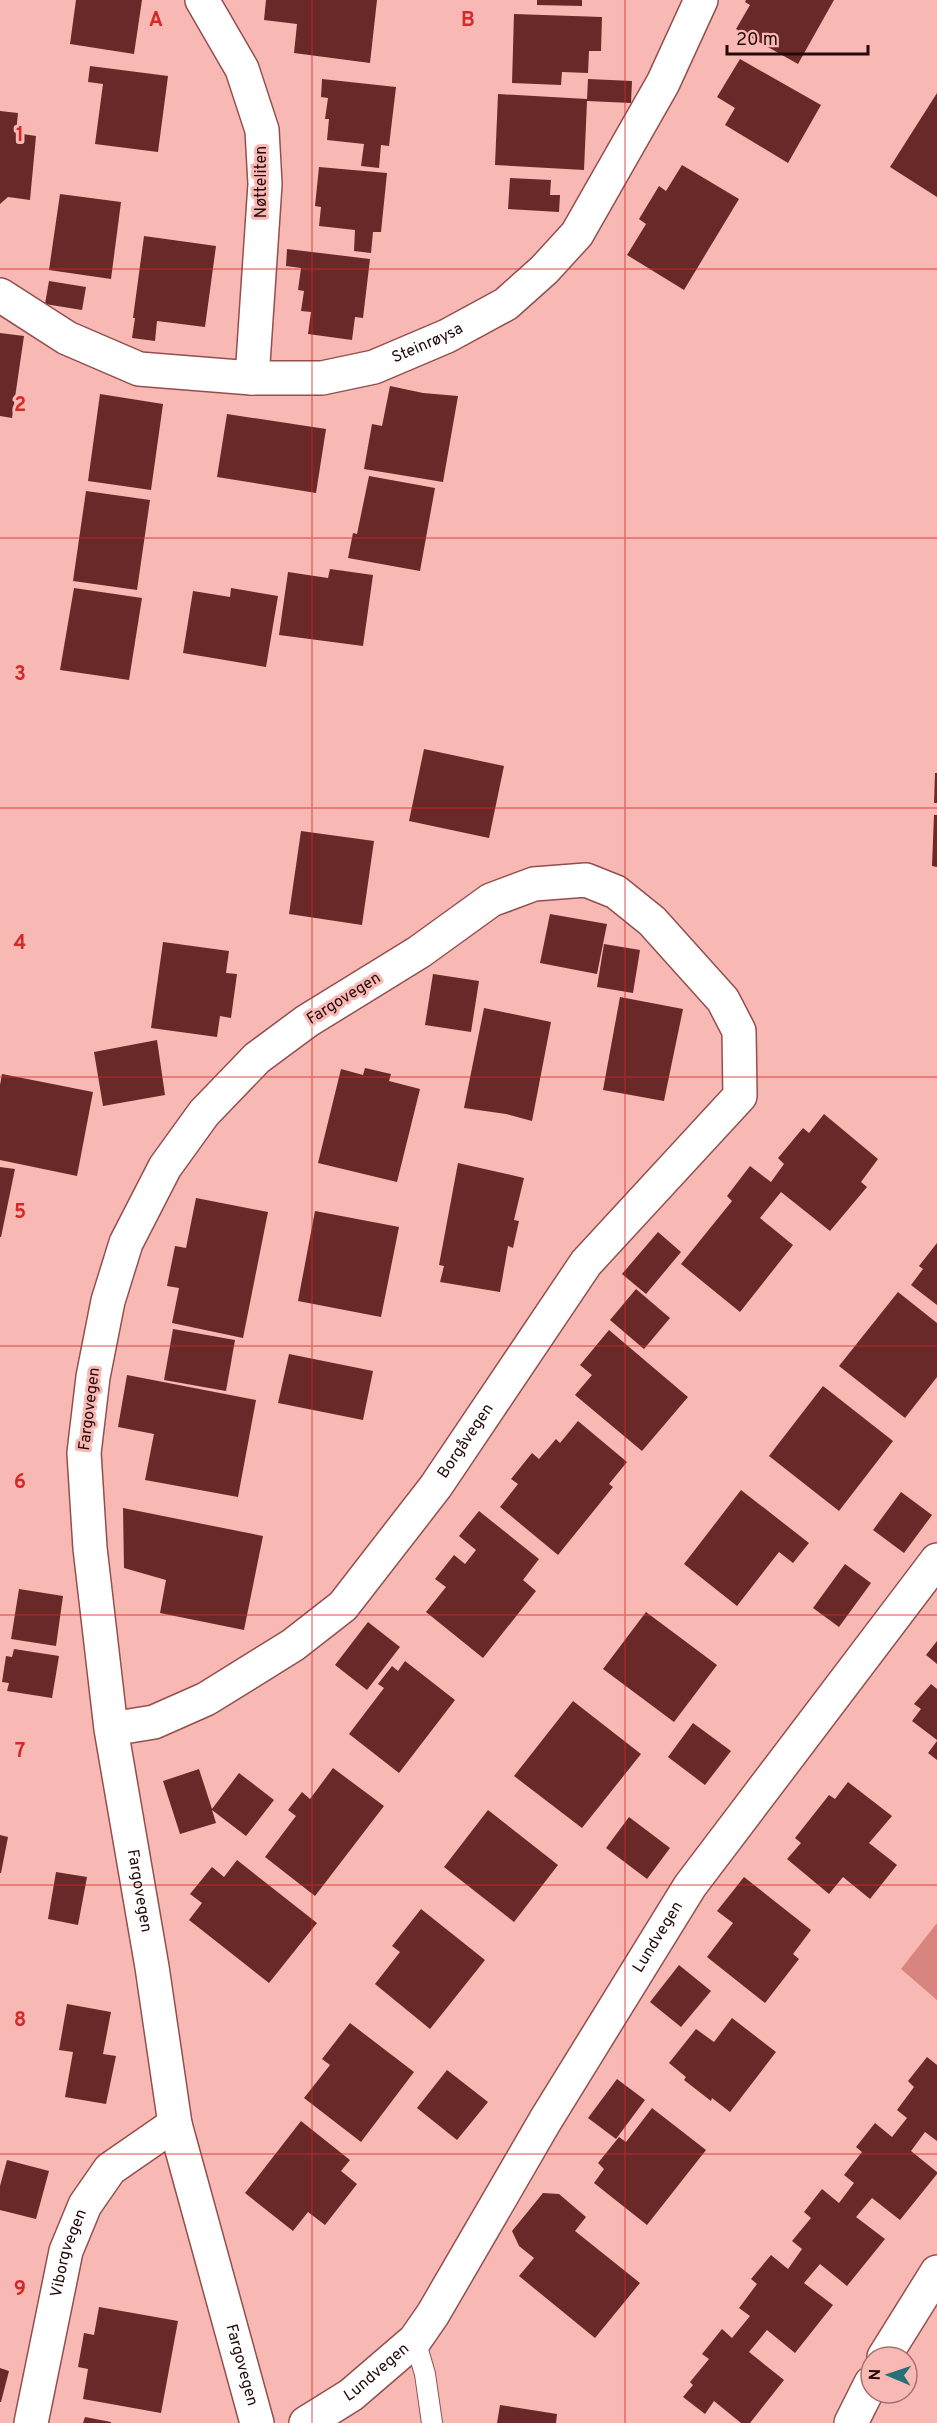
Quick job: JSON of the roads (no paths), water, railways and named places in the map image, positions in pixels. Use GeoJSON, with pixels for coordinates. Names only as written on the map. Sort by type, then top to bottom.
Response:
{"type":"FeatureCollection","features":[{"type":"Feature","properties":{"kind":"street","name":"Nøtteliten"},"geometry":{"type":"LineString","coordinates":[[202,0],[242,69],[262,130],[265,184],[252,378]]}},
{"type":"Feature","properties":{"kind":"street","name":"Steinrøysa"},"geometry":{"type":"LineString","coordinates":[[0,295],[67,338],[139,369],[252,378],[322,378],[374,367],[447,336],[506,304],[544,270],[577,234],[663,83],[701,0]]}},
{"type":"Feature","properties":{"kind":"street","name":"Fargovegen"},"geometry":{"type":"LineString","coordinates":[[257,2423],[175,2124],[152,1967],[111,1729],[90,1548],[84,1453],[93,1377],[108,1301],[126,1243],[165,1167],[204,1113],[257,1058],[307,1021],[419,952],[491,900],[534,884],[586,880],[616,892],[652,921],[723,1000],[739,1031],[741,1064]]}},
{"type":"Feature","properties":{"kind":"street","name":"Borgåvegen"},"geometry":{"type":"LineString","coordinates":[[111,1729],[154,1722],[206,1699],[293,1645],[343,1606],[436,1486],[586,1263],[740,1096],[741,1064]]}},
{"type":"Feature","properties":{"kind":"street","name":"Lundvegen"},"geometry":{"type":"LineString","coordinates":[[306,2423],[351,2395],[415,2340],[439,2304],[545,2121],[690,1886],[937,1560]]}},
{"type":"Feature","properties":{"kind":"street","name":"Viborgvegen"},"geometry":{"type":"LineString","coordinates":[[31,2423],[66,2251],[85,2205],[110,2169],[175,2124]]}},
{"type":"Feature","properties":{"kind":"street"},"geometry":{"type":"LineString","coordinates":[[891,2345],[937,2272]]}},
{"type":"Feature","properties":{"kind":"street"},"geometry":{"type":"LineString","coordinates":[[851,2423],[860,2405]]}},
{"type":"Feature","properties":{"kind":"lane","name":"Lundvegen"},"geometry":{"type":"LineString","coordinates":[[415,2340],[425,2374],[432,2423]]}}]}
